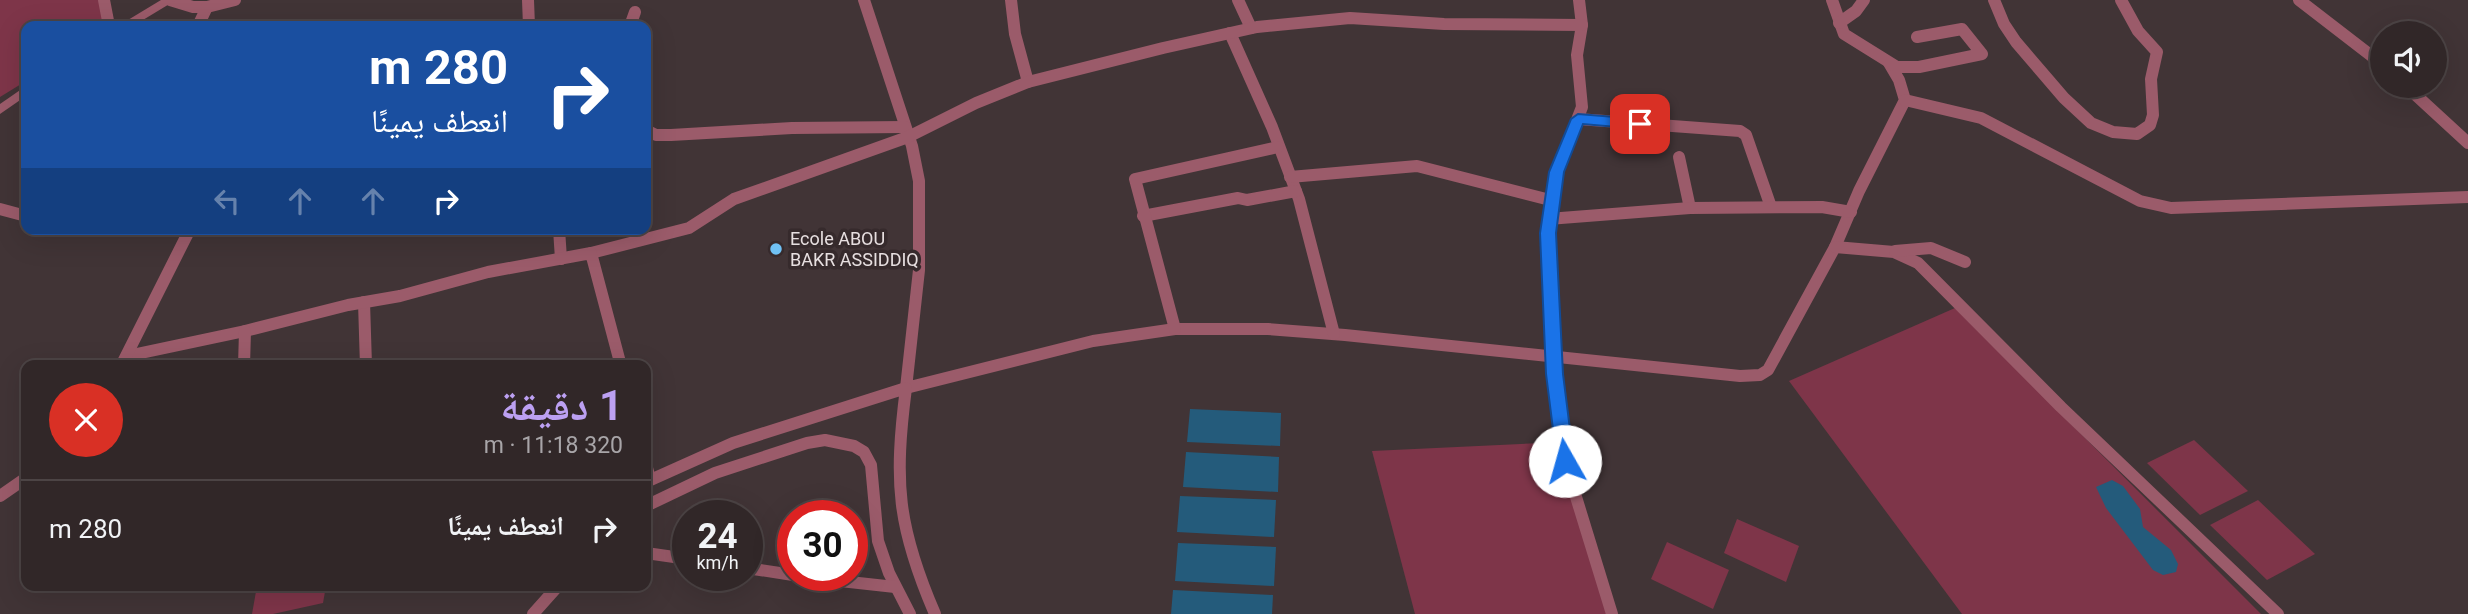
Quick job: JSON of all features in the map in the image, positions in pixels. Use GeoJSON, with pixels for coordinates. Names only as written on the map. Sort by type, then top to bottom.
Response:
{"type":"FeatureCollection","features":[{"type":"Feature","properties":{"kind":"street"},"geometry":{"type":"LineString","coordinates":[[104,0],[108,21]]}},
{"type":"Feature","properties":{"kind":"street"},"geometry":{"type":"LineString","coordinates":[[133,21],[170,0],[192,7],[207,7],[234,0]]}},
{"type":"Feature","properties":{"kind":"street"},"geometry":{"type":"LineString","coordinates":[[528,0],[529,21]]}},
{"type":"Feature","properties":{"kind":"street"},"geometry":{"type":"LineString","coordinates":[[864,0],[907,132],[919,181],[919,270],[905,388],[899,494],[911,557],[935,614]]}},
{"type":"Feature","properties":{"kind":"street"},"geometry":{"type":"LineString","coordinates":[[1011,0],[1015,34],[1028,82]]}},
{"type":"Feature","properties":{"kind":"street"},"geometry":{"type":"LineString","coordinates":[[1238,0],[1251,28]]}},
{"type":"Feature","properties":{"kind":"street"},"geometry":{"type":"LineString","coordinates":[[1579,0],[1582,25],[1577,55],[1582,107],[1566,144],[1550,201],[1548,219],[1555,374],[1565,461],[1612,614]]}},
{"type":"Feature","properties":{"kind":"street"},"geometry":{"type":"LineString","coordinates":[[1832,0],[1844,34],[1901,68],[1982,54],[1962,29],[1917,37]]}},
{"type":"Feature","properties":{"kind":"street"},"geometry":{"type":"LineString","coordinates":[[1839,23],[1856,11],[1864,0]]}},
{"type":"Feature","properties":{"kind":"street"},"geometry":{"type":"LineString","coordinates":[[1994,0],[2008,34],[2077,114],[2107,130],[2143,133],[2149,128],[2152,118],[2151,83],[2157,52],[2138,31],[2121,0]]}},
{"type":"Feature","properties":{"kind":"street"},"geometry":{"type":"LineString","coordinates":[[2300,0],[2370,55]]}},
{"type":"Feature","properties":{"kind":"street"},"geometry":{"type":"LineString","coordinates":[[200,21],[207,7]]}},
{"type":"Feature","properties":{"kind":"street"},"geometry":{"type":"LineString","coordinates":[[632,21],[635,12]]}},
{"type":"Feature","properties":{"kind":"street"},"geometry":{"type":"LineString","coordinates":[[128,360],[365,302],[400,296],[488,272],[591,253],[689,228],[734,199],[1028,82],[1251,28],[1350,18],[1444,24],[1582,25]]}},
{"type":"Feature","properties":{"kind":"street"},"geometry":{"type":"LineString","coordinates":[[1230,33],[1296,191],[1334,334]]}},
{"type":"Feature","properties":{"kind":"street"},"geometry":{"type":"LineString","coordinates":[[651,479],[733,443],[905,388],[1093,341],[1175,329],[1268,329],[1334,334],[1740,376],[1760,375],[1768,370],[1835,247],[1905,100],[1899,80],[1889,63]]}},
{"type":"Feature","properties":{"kind":"street"},"geometry":{"type":"LineString","coordinates":[[0,110],[21,94]]}},
{"type":"Feature","properties":{"kind":"street"},"geometry":{"type":"LineString","coordinates":[[2419,98],[2468,144]]}},
{"type":"Feature","properties":{"kind":"street"},"geometry":{"type":"LineString","coordinates":[[1905,100],[1981,118],[2140,201],[2171,208],[2468,198]]}},
{"type":"Feature","properties":{"kind":"street"},"geometry":{"type":"LineString","coordinates":[[1578,119],[1740,131],[1746,135],[1771,207]]}},
{"type":"Feature","properties":{"kind":"street"},"geometry":{"type":"LineString","coordinates":[[651,132],[671,135],[792,128],[907,132]]}},
{"type":"Feature","properties":{"kind":"street"},"geometry":{"type":"LineString","coordinates":[[1175,329],[1135,182],[1139,176],[1278,147]]}},
{"type":"Feature","properties":{"kind":"street"},"geometry":{"type":"LineString","coordinates":[[1679,157],[1690,208]]}},
{"type":"Feature","properties":{"kind":"street"},"geometry":{"type":"LineString","coordinates":[[1290,177],[1417,166],[1550,201]]}},
{"type":"Feature","properties":{"kind":"street"},"geometry":{"type":"LineString","coordinates":[[1143,216],[1238,198],[1247,200],[1296,191]]}},
{"type":"Feature","properties":{"kind":"street"},"geometry":{"type":"LineString","coordinates":[[1548,219],[1690,208],[1822,207],[1851,212]]}},
{"type":"Feature","properties":{"kind":"street"},"geometry":{"type":"LineString","coordinates":[[0,209],[21,215]]}},
{"type":"Feature","properties":{"kind":"street"},"geometry":{"type":"LineString","coordinates":[[124,360],[187,235]]}},
{"type":"Feature","properties":{"kind":"street"},"geometry":{"type":"LineString","coordinates":[[559,235],[561,259]]}},
{"type":"Feature","properties":{"kind":"street"},"geometry":{"type":"LineString","coordinates":[[1835,247],[1894,252],[1931,248],[1965,262]]}},
{"type":"Feature","properties":{"kind":"street"},"geometry":{"type":"LineString","coordinates":[[1894,252],[1918,263],[2061,407],[2278,614]]}},
{"type":"Feature","properties":{"kind":"street"},"geometry":{"type":"LineString","coordinates":[[591,253],[619,360]]}},
{"type":"Feature","properties":{"kind":"street"},"geometry":{"type":"LineString","coordinates":[[365,302],[366,360]]}},
{"type":"Feature","properties":{"kind":"street"},"geometry":{"type":"LineString","coordinates":[[244,360],[245,331]]}},
{"type":"Feature","properties":{"kind":"street"},"geometry":{"type":"LineString","coordinates":[[651,503],[673,490],[766,456],[822,440],[851,444],[863,451],[871,468],[874,478],[876,532],[895,587],[909,614]]}},
{"type":"Feature","properties":{"kind":"street"},"geometry":{"type":"LineString","coordinates":[[0,496],[21,481]]}},
{"type":"Feature","properties":{"kind":"street"},"geometry":{"type":"LineString","coordinates":[[651,553],[672,556]]}},
{"type":"Feature","properties":{"kind":"street"},"geometry":{"type":"LineString","coordinates":[[868,584],[895,587]]}},
{"type":"Feature","properties":{"kind":"street"},"geometry":{"type":"LineString","coordinates":[[533,614],[554,591]]}},
{"type":"Feature","properties":{"kind":"shaded area"},"geometry":{"type":"Polygon","coordinates":[[[0,0],[109,0],[113,21],[21,21],[21,84],[0,97],[0,0]]]}},
{"type":"Feature","properties":{"kind":"shaded area"},"geometry":{"type":"Polygon","coordinates":[[[1955,308],[2261,614],[1962,614],[1789,381],[1955,308]]]}},
{"type":"Feature","properties":{"kind":"shaded area"},"geometry":{"type":"Polygon","coordinates":[[[2194,440],[2248,491],[2200,515],[2147,463],[2194,440]]]}},
{"type":"Feature","properties":{"kind":"shaded area"},"geometry":{"type":"Polygon","coordinates":[[[1563,442],[1613,614],[1415,614],[1372,451],[1563,442]]]}},
{"type":"Feature","properties":{"kind":"shaded area"},"geometry":{"type":"Polygon","coordinates":[[[2258,500],[2315,554],[2267,580],[2210,525],[2258,500]]]}},
{"type":"Feature","properties":{"kind":"shaded area"},"geometry":{"type":"Polygon","coordinates":[[[1737,519],[1799,546],[1786,582],[1724,553],[1737,519]]]}},
{"type":"Feature","properties":{"kind":"shaded area"},"geometry":{"type":"Polygon","coordinates":[[[1667,542],[1729,570],[1713,609],[1651,579],[1667,542]]]}},
{"type":"Feature","properties":{"kind":"shaded area"},"geometry":{"type":"Polygon","coordinates":[[[256,591],[325,591],[323,603],[273,614],[252,614],[256,591]]]}},
{"type":"Feature","properties":{"kind":"water"},"geometry":{"type":"Polygon","coordinates":[[[1190,409],[1281,413],[1280,446],[1187,442],[1190,409]]]}},
{"type":"Feature","properties":{"kind":"water"},"geometry":{"type":"Polygon","coordinates":[[[1186,452],[1279,457],[1278,492],[1183,487],[1186,452]]]}},
{"type":"Feature","properties":{"kind":"water"},"geometry":{"type":"Polygon","coordinates":[[[2112,480],[2123,486],[2140,509],[2143,527],[2171,550],[2178,564],[2176,572],[2163,575],[2153,570],[2106,508],[2096,487],[2112,480]]]}},
{"type":"Feature","properties":{"kind":"water"},"geometry":{"type":"Polygon","coordinates":[[[1180,496],[1276,500],[1274,537],[1177,532],[1180,496]]]}},
{"type":"Feature","properties":{"kind":"water"},"geometry":{"type":"Polygon","coordinates":[[[1178,543],[1276,547],[1274,586],[1175,581],[1178,543]]]}},
{"type":"Feature","properties":{"kind":"water"},"geometry":{"type":"Polygon","coordinates":[[[1173,590],[1273,595],[1272,614],[1171,614],[1173,590]]]}},
{"type":"Feature","properties":{"kind":"place","name":"Ecole ABOU BAKR ASSIDDIQ"},"geometry":{"type":"Point","coordinates":[776,249]}},
{"type":"Feature","properties":{"kind":"route"},"geometry":{"type":"LineString","coordinates":[[1565,461],[1555,374],[1548,233],[1550,201],[1556,172],[1578,119],[1640,124]]}}]}
